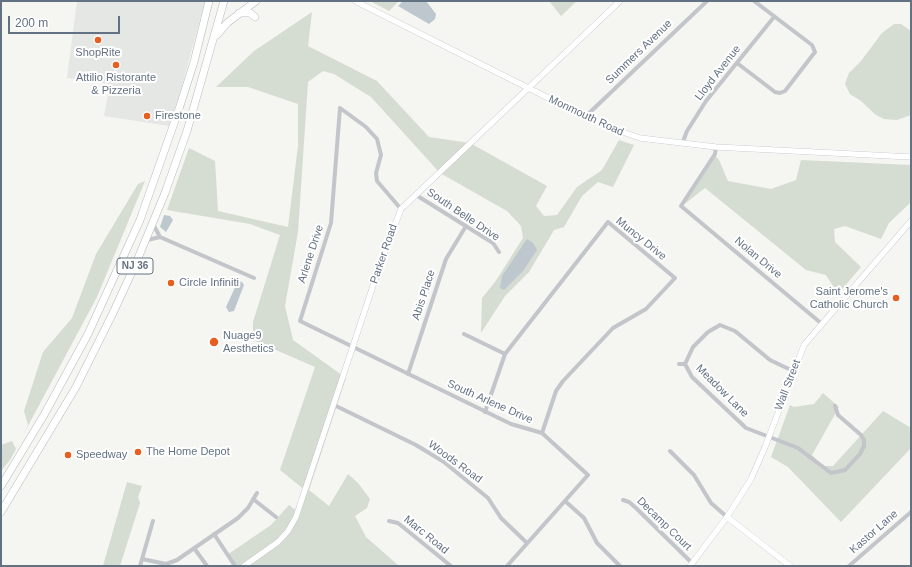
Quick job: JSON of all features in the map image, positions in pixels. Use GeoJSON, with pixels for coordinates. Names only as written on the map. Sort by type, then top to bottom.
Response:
{"type":"FeatureCollection","features":[{"type":"Feature","properties":{"kind":"highway","name":"NJ 36"},"geometry":{"type":"LineString","coordinates":[[1,486],[44,415],[88,334],[140,220],[194,62],[209,1]]}},
{"type":"Feature","properties":{"kind":"highway","name":"NJ 36"},"geometry":{"type":"LineString","coordinates":[[1,512],[54,424],[86,367],[113,313],[145,242],[186,131],[214,40],[224,1]]}},
{"type":"Feature","properties":{"kind":"highway"},"geometry":{"type":"LineString","coordinates":[[214,40],[227,23],[256,1]]}},
{"type":"Feature","properties":{"kind":"highway"},"geometry":{"type":"LineString","coordinates":[[238,14],[250,13],[255,17]]}},
{"type":"Feature","properties":{"kind":"highway"},"geometry":{"type":"LineString","coordinates":[[1,478],[12,469]]}},
{"type":"Feature","properties":{"kind":"street","name":"Monmouth Road"},"geometry":{"type":"LineString","coordinates":[[355,1],[585,117],[610,128],[640,138],[716,147],[911,157]]}},
{"type":"Feature","properties":{"kind":"street","name":"Parker Road"},"geometry":{"type":"LineString","coordinates":[[245,566],[278,542],[291,527],[296,517],[391,234],[402,209],[620,1]]}},
{"type":"Feature","properties":{"kind":"street","name":"Summers Avenue"},"geometry":{"type":"LineString","coordinates":[[585,117],[707,1]]}},
{"type":"Feature","properties":{"kind":"street"},"geometry":{"type":"LineString","coordinates":[[737,63],[775,92],[780,93],[785,91],[813,57],[815,52],[812,45],[754,1]]}},
{"type":"Feature","properties":{"kind":"street","name":"Lloyd Avenue"},"geometry":{"type":"LineString","coordinates":[[682,144],[687,131],[700,110],[774,17]]}},
{"type":"Feature","properties":{"kind":"street","name":"Arlene Drive"},"geometry":{"type":"LineString","coordinates":[[353,347],[304,324],[300,319],[331,223],[340,108],[366,127],[378,139],[381,155],[376,173],[376,181],[402,209]]}},
{"type":"Feature","properties":{"kind":"street","name":"Nolan Drive"},"geometry":{"type":"LineString","coordinates":[[716,147],[715,154],[682,206],[822,324]]}},
{"type":"Feature","properties":{"kind":"street","name":"South Belle Drive"},"geometry":{"type":"LineString","coordinates":[[416,195],[493,243],[499,252]]}},
{"type":"Feature","properties":{"kind":"street"},"geometry":{"type":"LineString","coordinates":[[608,217],[608,222]]}},
{"type":"Feature","properties":{"kind":"street","name":"Wall Street"},"geometry":{"type":"LineString","coordinates":[[691,565],[727,517],[751,479],[804,345],[911,221]]}},
{"type":"Feature","properties":{"kind":"street","name":"Muncy Drive"},"geometry":{"type":"LineString","coordinates":[[486,412],[505,354],[608,222],[678,278],[646,309],[613,328],[563,381],[556,391],[542,434]]}},
{"type":"Feature","properties":{"kind":"street"},"geometry":{"type":"LineString","coordinates":[[152,223],[160,237]]}},
{"type":"Feature","properties":{"kind":"street","name":"Abis Place"},"geometry":{"type":"LineString","coordinates":[[408,374],[445,263],[466,226]]}},
{"type":"Feature","properties":{"kind":"street"},"geometry":{"type":"LineString","coordinates":[[145,242],[152,238],[160,237],[254,278]]}},
{"type":"Feature","properties":{"kind":"street","name":"Meadow Lane"},"geometry":{"type":"LineString","coordinates":[[793,371],[770,360],[735,331],[720,322],[693,347],[685,364],[692,377],[738,421],[750,430],[798,448],[832,473],[845,470],[860,454],[864,446],[864,440],[838,415],[835,406]]}},
{"type":"Feature","properties":{"kind":"street"},"geometry":{"type":"LineString","coordinates":[[464,334],[505,354]]}},
{"type":"Feature","properties":{"kind":"street","name":"South Arlene Drive"},"geometry":{"type":"LineString","coordinates":[[353,347],[511,424],[542,434],[588,475]]}},
{"type":"Feature","properties":{"kind":"street"},"geometry":{"type":"LineString","coordinates":[[679,364],[685,364]]}},
{"type":"Feature","properties":{"kind":"street","name":"Woods Road"},"geometry":{"type":"LineString","coordinates":[[334,405],[416,445],[444,462],[488,498],[504,522],[527,542]]}},
{"type":"Feature","properties":{"kind":"street"},"geometry":{"type":"LineString","coordinates":[[670,451],[694,474],[711,503],[786,565]]}},
{"type":"Feature","properties":{"kind":"street"},"geometry":{"type":"LineString","coordinates":[[507,566],[588,475],[593,474]]}},
{"type":"Feature","properties":{"kind":"street"},"geometry":{"type":"LineString","coordinates":[[142,559],[164,565],[171,563],[238,518],[257,493]]}},
{"type":"Feature","properties":{"kind":"street"},"geometry":{"type":"LineString","coordinates":[[253,499],[276,517]]}},
{"type":"Feature","properties":{"kind":"street","name":"Decamp Court"},"geometry":{"type":"LineString","coordinates":[[623,500],[629,502],[636,508],[691,565]]}},
{"type":"Feature","properties":{"kind":"street"},"geometry":{"type":"LineString","coordinates":[[564,501],[584,518],[597,543],[620,566]]}},
{"type":"Feature","properties":{"kind":"street","name":"Kastor Lane"},"geometry":{"type":"LineString","coordinates":[[849,566],[911,512]]}},
{"type":"Feature","properties":{"kind":"street"},"geometry":{"type":"LineString","coordinates":[[140,566],[153,521]]}},
{"type":"Feature","properties":{"kind":"street","name":"Marc Road"},"geometry":{"type":"LineString","coordinates":[[389,521],[398,523],[451,566]]}},
{"type":"Feature","properties":{"kind":"street"},"geometry":{"type":"LineString","coordinates":[[214,534],[235,566]]}},
{"type":"Feature","properties":{"kind":"street"},"geometry":{"type":"LineString","coordinates":[[194,548],[207,566]]}},
{"type":"Feature","properties":{"kind":"shaded area"},"geometry":{"type":"Polygon","coordinates":[[[77,1],[205,1],[183,82],[169,126],[104,116],[110,84],[67,78],[77,1]]]}},
{"type":"Feature","properties":{"kind":"shaded area"},"geometry":{"type":"Polygon","coordinates":[[[370,1],[399,1],[389,11],[370,1]]]}},
{"type":"Feature","properties":{"kind":"shaded area"},"geometry":{"type":"Polygon","coordinates":[[[403,1],[426,1],[436,14],[435,19],[429,24],[398,6],[403,1]]]}},
{"type":"Feature","properties":{"kind":"shaded area"},"geometry":{"type":"Polygon","coordinates":[[[549,1],[577,1],[561,16],[549,1]]]}},
{"type":"Feature","properties":{"kind":"shaded area"},"geometry":{"type":"Polygon","coordinates":[[[312,12],[308,46],[377,81],[429,137],[470,143],[547,186],[536,206],[544,216],[557,215],[577,187],[602,170],[619,140],[634,145],[613,187],[598,182],[582,196],[564,227],[554,230],[529,272],[505,296],[481,333],[482,298],[495,282],[523,238],[521,226],[507,211],[440,173],[371,97],[334,74],[323,71],[308,82],[298,232],[285,306],[293,340],[346,378],[309,490],[329,506],[348,474],[358,483],[370,499],[367,508],[355,516],[366,537],[399,566],[234,566],[227,555],[271,525],[289,505],[298,512],[306,491],[280,470],[315,367],[253,340],[253,322],[280,235],[250,224],[167,210],[189,148],[215,161],[218,211],[288,227],[298,146],[298,104],[248,87],[216,87],[254,51],[312,12]]]}},
{"type":"Feature","properties":{"kind":"shaded area"},"geometry":{"type":"Polygon","coordinates":[[[894,24],[901,24],[911,31],[911,115],[897,120],[884,119],[876,115],[861,101],[850,94],[845,84],[849,73],[861,61],[882,33],[894,24]]]}},
{"type":"Feature","properties":{"kind":"shaded area"},"geometry":{"type":"Polygon","coordinates":[[[715,155],[719,160],[728,181],[771,189],[796,180],[801,160],[911,165],[911,202],[889,223],[881,239],[845,226],[834,229],[835,242],[861,267],[838,294],[826,275],[806,270],[705,188],[682,206],[715,155]]]}},
{"type":"Feature","properties":{"kind":"shaded area"},"geometry":{"type":"Polygon","coordinates":[[[145,181],[97,297],[22,437],[28,425],[24,411],[43,352],[72,318],[96,254],[138,184],[145,181]]]}},
{"type":"Feature","properties":{"kind":"shaded area"},"geometry":{"type":"Polygon","coordinates":[[[164,215],[170,216],[173,220],[166,232],[160,227],[164,215]]]}},
{"type":"Feature","properties":{"kind":"shaded area"},"geometry":{"type":"Polygon","coordinates":[[[527,239],[533,243],[537,250],[523,271],[504,290],[500,288],[502,276],[527,239]]]}},
{"type":"Feature","properties":{"kind":"shaded area"},"geometry":{"type":"Polygon","coordinates":[[[238,281],[242,282],[244,285],[234,311],[229,312],[226,307],[238,281]]]}},
{"type":"Feature","properties":{"kind":"shaded area"},"geometry":{"type":"Polygon","coordinates":[[[823,393],[839,407],[812,455],[823,466],[833,466],[883,411],[911,428],[911,448],[841,522],[788,467],[771,457],[790,405],[794,407],[814,404],[823,393]]]}},
{"type":"Feature","properties":{"kind":"shaded area"},"geometry":{"type":"Polygon","coordinates":[[[12,441],[16,449],[10,460],[1,471],[1,445],[12,441]]]}},
{"type":"Feature","properties":{"kind":"shaded area"},"geometry":{"type":"Polygon","coordinates":[[[127,482],[142,486],[138,497],[140,503],[120,566],[103,566],[127,482]]]}},
{"type":"Feature","properties":{"kind":"place","name":"ShopRite"},"geometry":{"type":"Point","coordinates":[98,40]}},
{"type":"Feature","properties":{"kind":"place","name":"Attilio Ristorante & Pizzeria"},"geometry":{"type":"Point","coordinates":[116,65]}},
{"type":"Feature","properties":{"kind":"place","name":"Firestone"},"geometry":{"type":"Point","coordinates":[147,116]}},
{"type":"Feature","properties":{"kind":"place","name":"Circle Infiniti"},"geometry":{"type":"Point","coordinates":[171,283]}},
{"type":"Feature","properties":{"kind":"place","name":"Saint Jerome's Catholic Church"},"geometry":{"type":"Point","coordinates":[896,298]}},
{"type":"Feature","properties":{"kind":"place","name":"Nuage9 Aesthetics"},"geometry":{"type":"Point","coordinates":[214,342]}},
{"type":"Feature","properties":{"kind":"place","name":"The Home Depot"},"geometry":{"type":"Point","coordinates":[138,452]}},
{"type":"Feature","properties":{"kind":"place","name":"Speedway"},"geometry":{"type":"Point","coordinates":[68,455]}}]}
